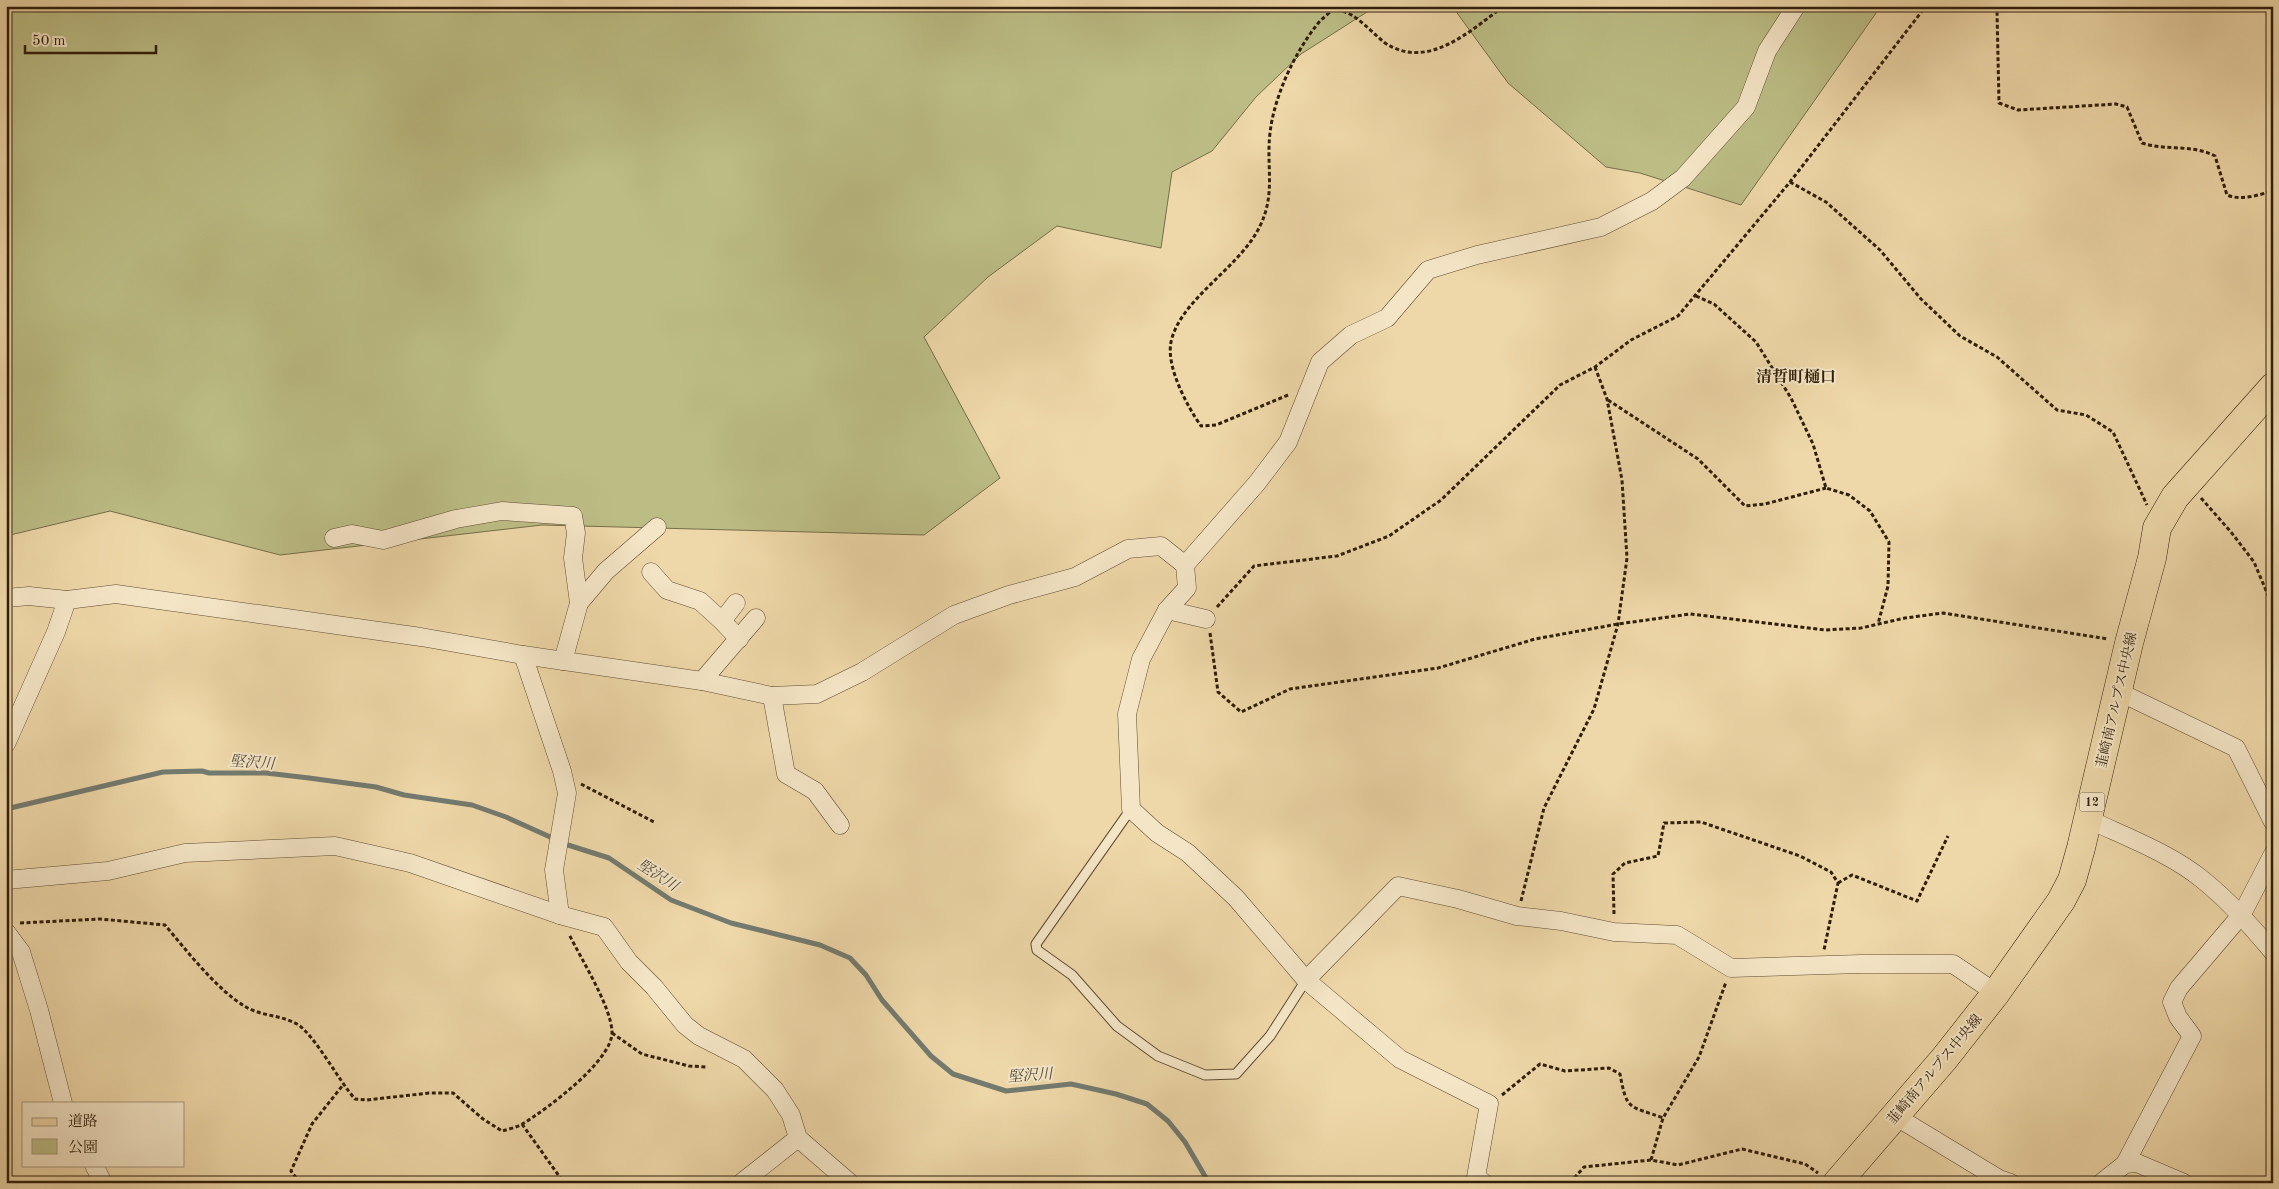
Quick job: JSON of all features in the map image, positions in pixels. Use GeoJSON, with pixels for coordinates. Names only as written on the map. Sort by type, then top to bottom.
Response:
{"type":"FeatureCollection","features":[{"type":"Feature","properties":{"kind":"main road","name":"韮崎南アルプス中央線"},"geometry":{"type":"LineString","coordinates":[[1828,1178],[1895,1116],[1944,1059],[1996,993],[2061,901],[2072,880],[2088,818],[2129,643],[2152,558],[2157,528],[2175,497],[2273,387]]}},
{"type":"Feature","properties":{"kind":"street"},"geometry":{"type":"LineString","coordinates":[[1484,1183],[1476,1177],[1489,1104],[1400,1059],[1306,980],[1236,898],[1188,853],[1157,833],[1131,809],[1127,714],[1141,659],[1167,610],[1187,588],[1185,565],[1257,483],[1288,442],[1320,362],[1352,335],[1387,318],[1428,270],[1477,255],[1601,227],[1652,201],[1683,178],[1746,107],[1767,51],[1796,6]]}},
{"type":"Feature","properties":{"kind":"street"},"geometry":{"type":"LineString","coordinates":[[334,538],[352,534],[383,540],[456,519],[502,511],[573,516],[576,534],[573,558],[579,603],[563,661]]}},
{"type":"Feature","properties":{"kind":"street"},"geometry":{"type":"LineString","coordinates":[[579,603],[606,572],[657,527]]}},
{"type":"Feature","properties":{"kind":"street"},"geometry":{"type":"LineString","coordinates":[[6,598],[29,596],[67,600],[116,594],[422,637],[523,655],[702,682],[772,696],[817,694],[862,672],[954,615],[1009,595],[1075,577],[1128,549],[1161,546],[1185,565]]}},
{"type":"Feature","properties":{"kind":"street"},"geometry":{"type":"LineString","coordinates":[[651,572],[667,590],[700,601],[738,639]]}},
{"type":"Feature","properties":{"kind":"street"},"geometry":{"type":"LineString","coordinates":[[6,744],[56,632],[67,600]]}},
{"type":"Feature","properties":{"kind":"street"},"geometry":{"type":"LineString","coordinates":[[722,621],[736,603]]}},
{"type":"Feature","properties":{"kind":"street"},"geometry":{"type":"LineString","coordinates":[[1167,610],[1206,619]]}},
{"type":"Feature","properties":{"kind":"street"},"geometry":{"type":"LineString","coordinates":[[702,682],[756,618]]}},
{"type":"Feature","properties":{"kind":"street"},"geometry":{"type":"LineString","coordinates":[[523,655],[562,771],[567,793],[554,870],[560,915]]}},
{"type":"Feature","properties":{"kind":"street"},"geometry":{"type":"LineString","coordinates":[[2119,692],[2236,748],[2273,822]]}},
{"type":"Feature","properties":{"kind":"street"},"geometry":{"type":"LineString","coordinates":[[772,696],[786,774],[815,791],[840,825]]}},
{"type":"Feature","properties":{"kind":"street"},"geometry":{"type":"LineString","coordinates":[[2088,818],[2172,860],[2202,879],[2242,914],[2273,952]]}},
{"type":"Feature","properties":{"kind":"street"},"geometry":{"type":"LineString","coordinates":[[6,880],[108,871],[185,853],[335,846],[410,863],[560,915],[604,927],[629,962],[654,987],[663,1001],[685,1025],[699,1036],[744,1058],[775,1090],[791,1116],[798,1138],[850,1183]]}},
{"type":"Feature","properties":{"kind":"street"},"geometry":{"type":"LineString","coordinates":[[2101,1183],[2125,1164],[2192,1036],[2178,1017],[2172,1002],[2179,988],[2242,914],[2273,854]]}},
{"type":"Feature","properties":{"kind":"street"},"geometry":{"type":"LineString","coordinates":[[1306,980],[1398,886],[1458,899],[1517,916],[1561,921],[1614,932],[1677,935],[1731,968],[1953,964],[1996,993]]}},
{"type":"Feature","properties":{"kind":"street"},"geometry":{"type":"LineString","coordinates":[[10,927],[39,1010],[63,1102]]}},
{"type":"Feature","properties":{"kind":"street"},"geometry":{"type":"LineString","coordinates":[[1895,1116],[1999,1179],[2011,1183]]}},
{"type":"Feature","properties":{"kind":"street"},"geometry":{"type":"LineString","coordinates":[[742,1183],[798,1138]]}},
{"type":"Feature","properties":{"kind":"street"},"geometry":{"type":"LineString","coordinates":[[2125,1164],[2136,1163],[2184,1183]]}},
{"type":"Feature","properties":{"kind":"street"},"geometry":{"type":"LineString","coordinates":[[94,1166],[102,1183]]}},
{"type":"Feature","properties":{"kind":"lane"},"geometry":{"type":"LineString","coordinates":[[1131,809],[1036,944],[1037,950],[1072,975],[1117,1026],[1158,1056],[1205,1075],[1236,1074],[1270,1036],[1306,980]]}},
{"type":"Feature","properties":{"kind":"path"},"geometry":{"type":"LineString","coordinates":[[1309,386],[1216,425],[1201,426],[1186,405],[1171,357],[1171,342],[1182,315],[1245,250],[1260,226],[1270,199],[1270,133],[1277,100],[1289,70],[1316,25],[1335,8],[1354,16],[1386,43],[1406,53],[1431,52],[1471,30],[1504,6]]}},
{"type":"Feature","properties":{"kind":"path"},"geometry":{"type":"LineString","coordinates":[[1926,6],[1790,182],[1678,316],[1631,340],[1595,368],[1560,385],[1440,500],[1388,536],[1337,556],[1254,566],[1206,619],[1212,638],[1218,692],[1241,712],[1290,689],[1438,668],[1535,640],[1618,624],[1690,614],[1824,630],[1861,628],[1943,613],[2129,643]]}},
{"type":"Feature","properties":{"kind":"path"},"geometry":{"type":"LineString","coordinates":[[2000,6],[1997,11],[1999,103],[2018,110],[2116,104],[2127,107],[2142,143],[2152,146],[2204,150],[2215,156],[2226,195],[2244,198],[2273,192]]}},
{"type":"Feature","properties":{"kind":"path"},"geometry":{"type":"LineString","coordinates":[[1790,182],[1826,202],[1880,250],[1921,299],[1960,336],[1997,357],[2057,410],[2086,415],[2112,432],[2157,528]]}},
{"type":"Feature","properties":{"kind":"path"},"geometry":{"type":"LineString","coordinates":[[1696,296],[1714,304],[1756,342],[1798,414],[1813,444],[1826,488]]}},
{"type":"Feature","properties":{"kind":"path"},"geometry":{"type":"LineString","coordinates":[[1517,916],[1544,808],[1594,708],[1618,624],[1627,558],[1622,480],[1607,399],[1595,368]]}},
{"type":"Feature","properties":{"kind":"path"},"geometry":{"type":"LineString","coordinates":[[1607,399],[1698,459],[1745,506],[1765,504],[1826,488],[1849,494],[1870,511],[1889,542],[1888,586],[1878,624]]}},
{"type":"Feature","properties":{"kind":"path"},"geometry":{"type":"LineString","coordinates":[[2188,483],[2232,532],[2254,562],[2273,607]]}},
{"type":"Feature","properties":{"kind":"path"},"geometry":{"type":"LineString","coordinates":[[562,771],[594,792],[654,822]]}},
{"type":"Feature","properties":{"kind":"path"},"geometry":{"type":"LineString","coordinates":[[1614,932],[1613,874],[1625,863],[1658,856],[1664,823],[1701,822],[1791,853],[1831,872],[1838,883],[1820,966]]}},
{"type":"Feature","properties":{"kind":"path"},"geometry":{"type":"LineString","coordinates":[[1838,883],[1852,876],[1917,901],[1948,836]]}},
{"type":"Feature","properties":{"kind":"path"},"geometry":{"type":"LineString","coordinates":[[10,927],[100,919],[165,925],[224,989],[246,1008],[297,1024],[311,1037],[343,1085],[355,1099],[367,1100],[429,1093],[453,1093],[483,1119],[502,1131],[522,1124],[571,1090],[601,1059],[612,1033],[607,1011],[560,915]]}},
{"type":"Feature","properties":{"kind":"path"},"geometry":{"type":"LineString","coordinates":[[1651,1160],[1663,1118],[1699,1057],[1731,968]]}},
{"type":"Feature","properties":{"kind":"path"},"geometry":{"type":"LineString","coordinates":[[612,1033],[642,1054],[689,1066],[707,1067]]}},
{"type":"Feature","properties":{"kind":"path"},"geometry":{"type":"LineString","coordinates":[[1489,1104],[1511,1090],[1526,1074],[1540,1064],[1565,1071],[1609,1068],[1620,1074],[1624,1098],[1630,1106],[1663,1118]]}},
{"type":"Feature","properties":{"kind":"path"},"geometry":{"type":"LineString","coordinates":[[300,1183],[291,1171],[298,1151],[312,1124],[343,1085]]}},
{"type":"Feature","properties":{"kind":"path"},"geometry":{"type":"LineString","coordinates":[[522,1124],[564,1183]]}},
{"type":"Feature","properties":{"kind":"path"},"geometry":{"type":"LineString","coordinates":[[1570,1183],[1584,1167],[1651,1160],[1678,1165],[1742,1149],[1805,1164],[1828,1178]]}},
{"type":"Feature","properties":{"kind":"green space"},"geometry":{"type":"Polygon","coordinates":[[[6,6],[1382,6],[1367,12],[1301,54],[1256,97],[1212,151],[1172,172],[1161,248],[1057,226],[988,277],[924,337],[1000,478],[924,535],[542,525],[280,555],[110,511],[6,536],[6,6]]]}},
{"type":"Feature","properties":{"kind":"green space"},"geometry":{"type":"Polygon","coordinates":[[[1452,6],[1881,6],[1741,205],[1640,173],[1606,167],[1508,83],[1452,6]]]}},
{"type":"Feature","properties":{"kind":"waterway","name":"堅沢川"},"geometry":{"type":"LineString","coordinates":[[6,809],[163,772],[202,771],[209,773],[266,773],[309,778],[376,787],[404,795],[472,805],[506,817],[568,845],[609,858],[671,900],[731,923],[820,945],[850,958],[866,975],[882,1000],[931,1056],[953,1074],[1006,1091],[1071,1084],[1116,1094],[1147,1104],[1168,1121],[1185,1142],[1209,1183]]}},
{"type":"Feature","properties":{"kind":"district","name":"清哲町樋口"},"geometry":{"type":"Point","coordinates":[1796,376]}}]}
